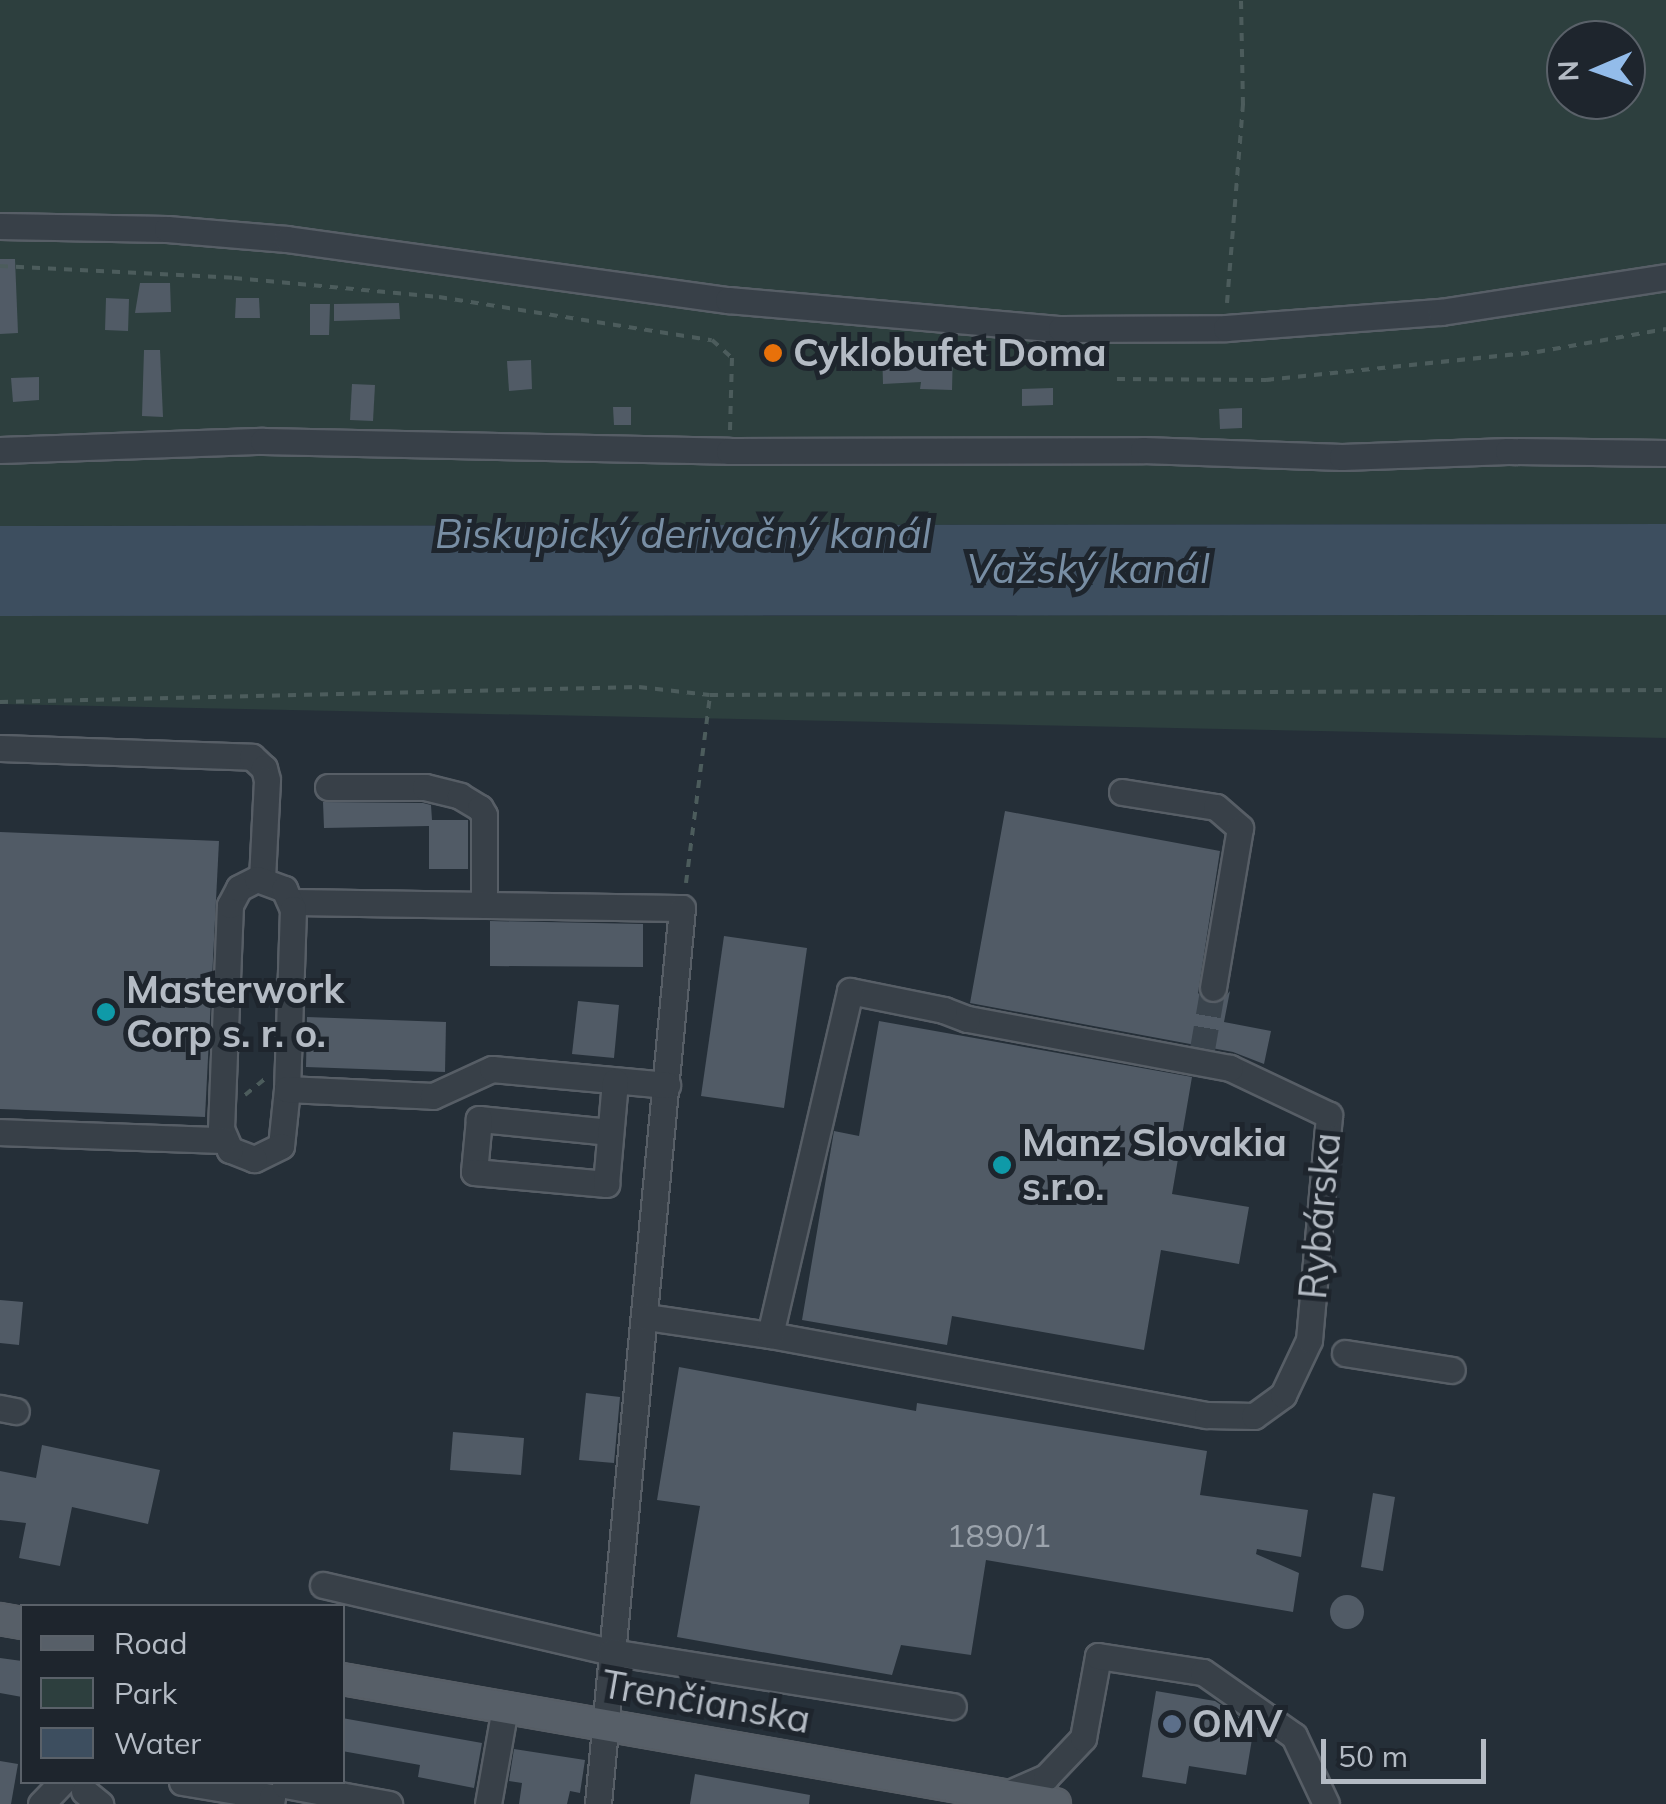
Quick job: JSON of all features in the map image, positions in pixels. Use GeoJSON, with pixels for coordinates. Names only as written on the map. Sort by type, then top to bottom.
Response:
{"type":"FeatureCollection","features":[{"type":"Feature","properties":{"kind":"main road","name":"Trenčianska"},"geometry":{"type":"LineString","coordinates":[[345,1680],[1055,1804]]}},
{"type":"Feature","properties":{"kind":"lane"},"geometry":{"type":"LineString","coordinates":[[0,226],[167,229],[287,240],[849,314],[1062,329],[1226,328],[1441,312],[1666,277]]}},
{"type":"Feature","properties":{"kind":"lane"},"geometry":{"type":"LineString","coordinates":[[0,450],[263,441],[729,451],[1143,450],[1342,457],[1508,451],[1666,452]]}},
{"type":"Feature","properties":{"kind":"lane"},"geometry":{"type":"LineString","coordinates":[[0,748],[252,757],[264,768],[266,780],[262,879]]}},
{"type":"Feature","properties":{"kind":"lane"},"geometry":{"type":"LineString","coordinates":[[328,787],[425,787],[460,796],[480,808],[485,826],[484,905]]}},
{"type":"Feature","properties":{"kind":"lane"},"geometry":{"type":"LineString","coordinates":[[1122,792],[1216,807],[1240,828],[1213,988]]}},
{"type":"Feature","properties":{"kind":"lane"},"geometry":{"type":"LineString","coordinates":[[0,1132],[224,1140],[244,1158],[273,1154],[284,1139],[292,902],[284,889],[262,879],[239,888],[230,904],[224,1140]]}},
{"type":"Feature","properties":{"kind":"lane"},"geometry":{"type":"LineString","coordinates":[[292,902],[682,908],[598,1804]]}},
{"type":"Feature","properties":{"kind":"lane","name":"Rybárska"},"geometry":{"type":"LineString","coordinates":[[646,1317],[770,1334],[1207,1415],[1254,1416],[1282,1395],[1309,1340],[1329,1115],[1201,1058],[966,1019],[944,1010],[850,992],[770,1334]]}},
{"type":"Feature","properties":{"kind":"lane"},"geometry":{"type":"LineString","coordinates":[[287,1089],[432,1096],[446,1094],[492,1069],[666,1086]]}},
{"type":"Feature","properties":{"kind":"lane"},"geometry":{"type":"LineString","coordinates":[[610,1132],[479,1120],[474,1172],[606,1184],[615,1081]]}},
{"type":"Feature","properties":{"kind":"lane"},"geometry":{"type":"LineString","coordinates":[[1345,1353],[1452,1370]]}},
{"type":"Feature","properties":{"kind":"lane"},"geometry":{"type":"LineString","coordinates":[[323,1585],[611,1652],[953,1706]]}},
{"type":"Feature","properties":{"kind":"lane"},"geometry":{"type":"LineString","coordinates":[[1005,1795],[1046,1777],[1083,1738],[1098,1656],[1203,1672],[1294,1736],[1326,1804]]}},
{"type":"Feature","properties":{"kind":"lane"},"geometry":{"type":"LineString","coordinates":[[488,1804],[505,1708]]}},
{"type":"Feature","properties":{"kind":"lane"},"geometry":{"type":"LineString","coordinates":[[194,1784],[272,1797],[389,1804]]}},
{"type":"Feature","properties":{"kind":"lane"},"geometry":{"type":"LineString","coordinates":[[41,1804],[82,1792]]}},
{"type":"Feature","properties":{"kind":"path"},"geometry":{"type":"LineString","coordinates":[[1226,328],[1244,105],[1241,0]]}},
{"type":"Feature","properties":{"kind":"path"},"geometry":{"type":"LineString","coordinates":[[0,266],[234,278],[439,297],[712,340],[732,358],[729,451]]}},
{"type":"Feature","properties":{"kind":"path"},"geometry":{"type":"LineString","coordinates":[[1118,379],[1266,380],[1537,352],[1666,329]]}},
{"type":"Feature","properties":{"kind":"path"},"geometry":{"type":"LineString","coordinates":[[0,702],[639,687],[710,696],[1666,690]]}},
{"type":"Feature","properties":{"kind":"path"},"geometry":{"type":"LineString","coordinates":[[682,908],[710,696]]}},
{"type":"Feature","properties":{"kind":"path"},"geometry":{"type":"LineString","coordinates":[[222,1114],[288,1060]]}},
{"type":"Feature","properties":{"kind":"green space"},"geometry":{"type":"Polygon","coordinates":[[[0,0],[1666,0],[1666,524],[0,526],[0,0]]]}},
{"type":"Feature","properties":{"kind":"green space"},"geometry":{"type":"Polygon","coordinates":[[[1666,615],[1666,738],[0,704],[0,616],[1666,615]]]}},
{"type":"Feature","properties":{"kind":"water","name":"Važský kanál"},"geometry":{"type":"Polygon","coordinates":[[[1666,524],[1666,615],[0,616],[0,526],[1666,524]]]}},
{"type":"Feature","properties":{"kind":"building"},"geometry":{"type":"Polygon","coordinates":[[[0,259],[15,259],[18,333],[0,334],[0,259]]]}},
{"type":"Feature","properties":{"kind":"building"},"geometry":{"type":"Polygon","coordinates":[[[140,283],[170,283],[171,312],[135,313],[140,283]]]}},
{"type":"Feature","properties":{"kind":"building"},"geometry":{"type":"Polygon","coordinates":[[[106,298],[129,299],[128,331],[105,330],[106,298]]]}},
{"type":"Feature","properties":{"kind":"building"},"geometry":{"type":"Polygon","coordinates":[[[236,298],[259,298],[260,318],[235,318],[236,298]]]}},
{"type":"Feature","properties":{"kind":"building"},"geometry":{"type":"Polygon","coordinates":[[[399,303],[400,319],[334,321],[334,304],[399,303]]]}},
{"type":"Feature","properties":{"kind":"building"},"geometry":{"type":"Polygon","coordinates":[[[310,304],[330,304],[329,335],[310,335],[310,304]]]}},
{"type":"Feature","properties":{"kind":"building"},"geometry":{"type":"Polygon","coordinates":[[[882,349],[953,350],[952,390],[920,389],[921,382],[883,384],[882,349]]]}},
{"type":"Feature","properties":{"kind":"building"},"geometry":{"type":"Polygon","coordinates":[[[144,350],[160,350],[163,417],[142,416],[144,350]]]}},
{"type":"Feature","properties":{"kind":"building"},"geometry":{"type":"Polygon","coordinates":[[[531,360],[532,389],[509,391],[507,361],[531,360]]]}},
{"type":"Feature","properties":{"kind":"building"},"geometry":{"type":"Polygon","coordinates":[[[39,377],[39,400],[13,402],[11,378],[39,377]]]}},
{"type":"Feature","properties":{"kind":"building"},"geometry":{"type":"Polygon","coordinates":[[[352,384],[375,385],[373,421],[350,420],[352,384]]]}},
{"type":"Feature","properties":{"kind":"building"},"geometry":{"type":"Polygon","coordinates":[[[1053,388],[1053,405],[1022,406],[1022,389],[1053,388]]]}},
{"type":"Feature","properties":{"kind":"building"},"geometry":{"type":"Polygon","coordinates":[[[613,407],[631,407],[631,425],[614,425],[613,407]]]}},
{"type":"Feature","properties":{"kind":"building"},"geometry":{"type":"Polygon","coordinates":[[[1242,408],[1242,428],[1220,429],[1219,409],[1242,408]]]}},
{"type":"Feature","properties":{"kind":"building"},"geometry":{"type":"Polygon","coordinates":[[[323,802],[423,803],[431,805],[432,820],[468,820],[468,869],[429,869],[429,826],[324,828],[323,802]]]}},
{"type":"Feature","properties":{"kind":"building"},"geometry":{"type":"Polygon","coordinates":[[[1005,811],[1220,851],[1198,993],[1211,1004],[1220,1003],[1230,991],[1224,1022],[1271,1031],[1264,1064],[1233,1052],[970,1003],[1005,811]]]}},
{"type":"Feature","properties":{"kind":"building","name":"Masterwork Corp s. r. o."},"geometry":{"type":"Polygon","coordinates":[[[0,832],[219,841],[205,1117],[0,1109],[0,832]]]}},
{"type":"Feature","properties":{"kind":"building"},"geometry":{"type":"Polygon","coordinates":[[[490,921],[643,924],[643,967],[490,966],[490,921]]]}},
{"type":"Feature","properties":{"kind":"building"},"geometry":{"type":"Polygon","coordinates":[[[724,936],[807,948],[784,1108],[701,1096],[724,936]]]}},
{"type":"Feature","properties":{"kind":"building"},"geometry":{"type":"Polygon","coordinates":[[[578,1001],[619,1005],[614,1058],[572,1054],[578,1001]]]}},
{"type":"Feature","properties":{"kind":"building"},"geometry":{"type":"Polygon","coordinates":[[[307,1017],[446,1022],[445,1072],[306,1067],[307,1017]]]}},
{"type":"Feature","properties":{"kind":"building","name":"Manz Slovakia s.r.o."},"geometry":{"type":"Polygon","coordinates":[[[879,1021],[1192,1077],[1172,1194],[1249,1207],[1239,1264],[1161,1250],[1144,1350],[952,1316],[947,1345],[802,1320],[834,1131],[859,1136],[879,1021]]]}},
{"type":"Feature","properties":{"kind":"building"},"geometry":{"type":"Polygon","coordinates":[[[0,1300],[23,1302],[19,1345],[0,1343],[0,1300]]]}},
{"type":"Feature","properties":{"kind":"building"},"geometry":{"type":"Polygon","coordinates":[[[679,1367],[916,1411],[917,1403],[1207,1451],[1200,1495],[1308,1510],[1301,1557],[1257,1549],[1256,1554],[1299,1573],[1293,1612],[986,1560],[971,1655],[901,1645],[892,1675],[677,1637],[700,1506],[657,1500],[679,1367]]]}},
{"type":"Feature","properties":{"kind":"building"},"geometry":{"type":"Polygon","coordinates":[[[586,1393],[620,1397],[614,1463],[579,1460],[586,1393]]]}},
{"type":"Feature","properties":{"kind":"building"},"geometry":{"type":"Polygon","coordinates":[[[453,1432],[524,1438],[521,1475],[450,1470],[453,1432]]]}},
{"type":"Feature","properties":{"kind":"building"},"geometry":{"type":"Polygon","coordinates":[[[42,1445],[160,1470],[148,1524],[72,1507],[60,1566],[19,1558],[26,1523],[0,1520],[0,1471],[36,1478],[42,1445]]]}},
{"type":"Feature","properties":{"kind":"building"},"geometry":{"type":"Polygon","coordinates":[[[1373,1493],[1395,1497],[1383,1571],[1361,1567],[1373,1493]]]}},
{"type":"Feature","properties":{"kind":"building"},"geometry":{"type":"Polygon","coordinates":[[[1347,1595],[1359,1600],[1364,1612],[1359,1624],[1347,1629],[1335,1624],[1330,1612],[1335,1600],[1347,1595]]]}},
{"type":"Feature","properties":{"kind":"building"},"geometry":{"type":"Polygon","coordinates":[[[0,1658],[20,1661],[20,1697],[0,1693],[0,1658]]]}},
{"type":"Feature","properties":{"kind":"building"},"geometry":{"type":"Polygon","coordinates":[[[1156,1691],[1215,1701],[1254,1727],[1246,1775],[1189,1766],[1186,1784],[1142,1777],[1156,1691]]]}},
{"type":"Feature","properties":{"kind":"building"},"geometry":{"type":"Polygon","coordinates":[[[345,1719],[482,1743],[474,1788],[418,1777],[420,1765],[345,1752],[345,1719]]]}},
{"type":"Feature","properties":{"kind":"building"},"geometry":{"type":"Polygon","coordinates":[[[514,1749],[585,1760],[580,1793],[570,1791],[567,1804],[519,1804],[522,1783],[509,1781],[514,1749]]]}},
{"type":"Feature","properties":{"kind":"building"},"geometry":{"type":"Polygon","coordinates":[[[0,1761],[18,1764],[11,1804],[0,1804],[0,1761]]]}},
{"type":"Feature","properties":{"kind":"building"},"geometry":{"type":"Polygon","coordinates":[[[695,1774],[810,1795],[809,1804],[690,1804],[695,1774]]]}},
{"type":"Feature","properties":{"kind":"tunnel"},"geometry":{"type":"LineString","coordinates":[[1202,1052],[1213,988]]}},
{"type":"Feature","properties":{"kind":"place","name":"Cyklobufet Doma"},"geometry":{"type":"Point","coordinates":[773,353]}},
{"type":"Feature","properties":{"kind":"place","name":"Masterwork Corp s. r. o."},"geometry":{"type":"Point","coordinates":[106,1012]}},
{"type":"Feature","properties":{"kind":"place","name":"Manz Slovakia s.r.o."},"geometry":{"type":"Point","coordinates":[1002,1165]}},
{"type":"Feature","properties":{"kind":"place","name":"OMV"},"geometry":{"type":"Point","coordinates":[1172,1724]}},
{"type":"Feature","properties":{"kind":"water label","name":"Biskupický derivačný kanál"},"geometry":{"type":"Point","coordinates":[683,533]}}]}
